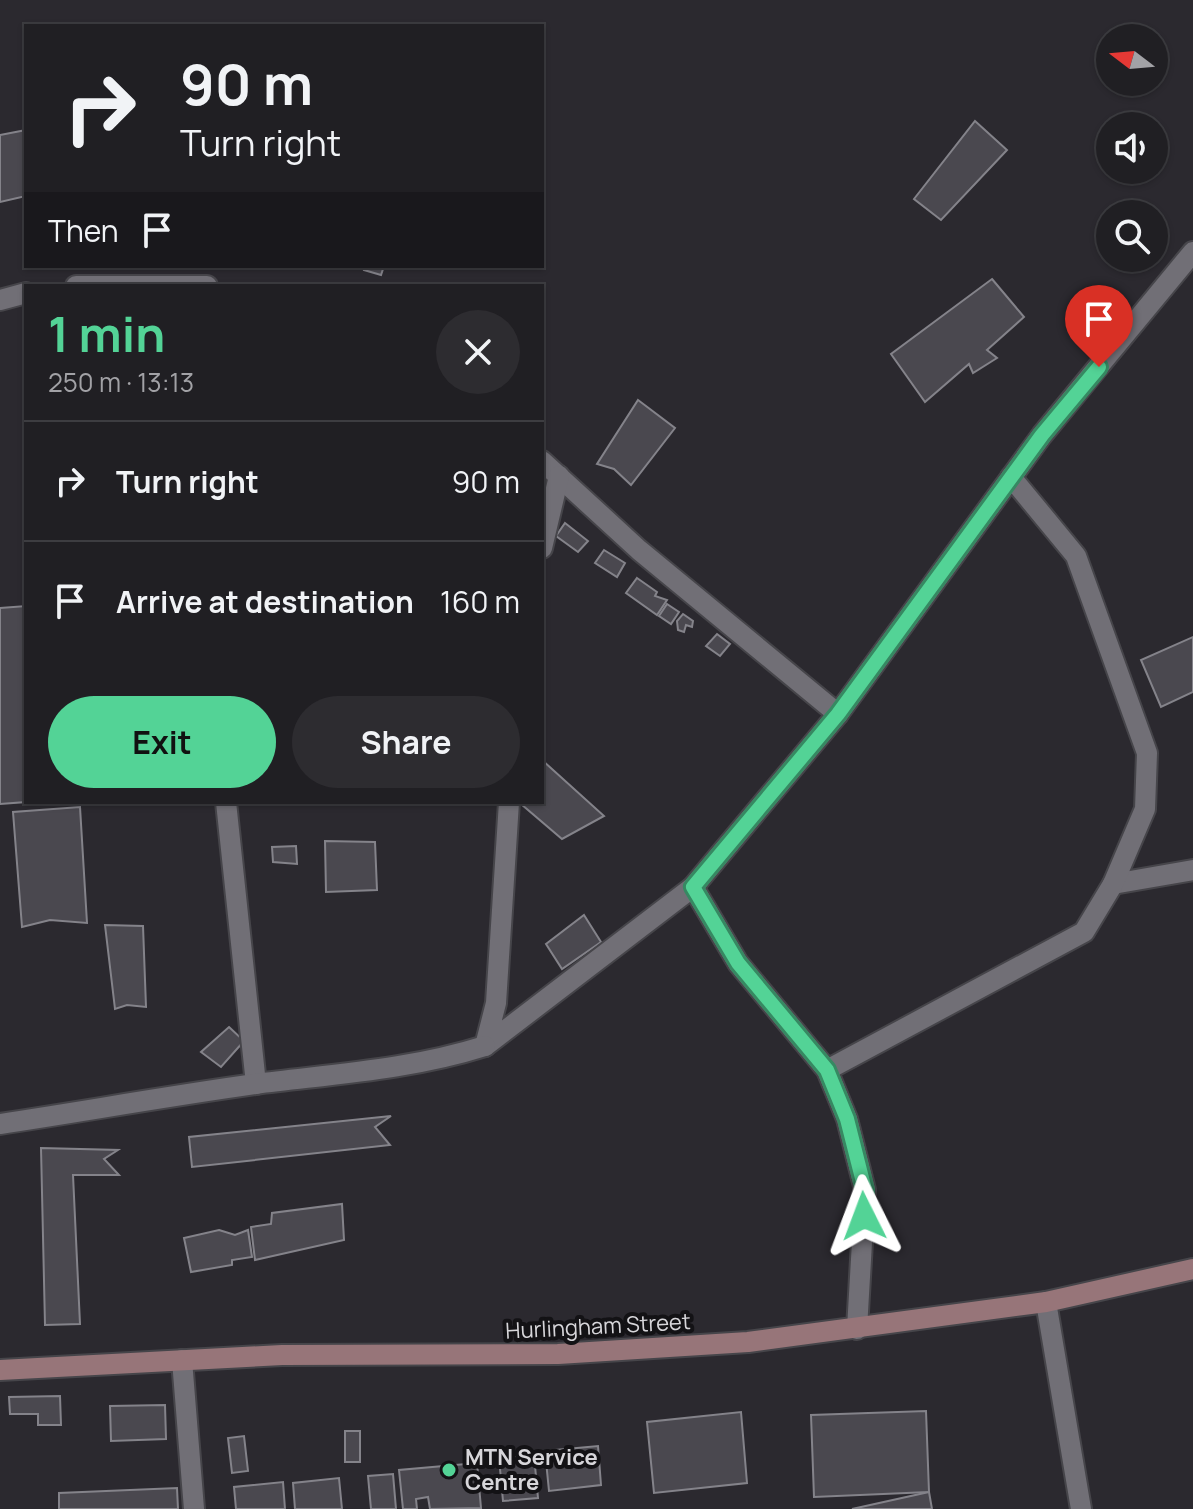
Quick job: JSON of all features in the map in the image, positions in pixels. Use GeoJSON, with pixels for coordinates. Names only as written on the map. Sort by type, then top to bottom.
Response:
{"type":"FeatureCollection","features":[{"type":"Feature","properties":{"kind":"street"},"geometry":{"type":"LineString","coordinates":[[0,1124],[256,1084],[373,1072],[439,1061],[485,1046],[693,887],[838,714],[1011,477],[1193,252]]}},
{"type":"Feature","properties":{"kind":"street"},"geometry":{"type":"LineString","coordinates":[[0,300],[24,294]]}},
{"type":"Feature","properties":{"kind":"street"},"geometry":{"type":"LineString","coordinates":[[544,463],[698,601],[838,714]]}},
{"type":"Feature","properties":{"kind":"street"},"geometry":{"type":"LineString","coordinates":[[544,540],[559,476]]}},
{"type":"Feature","properties":{"kind":"street"},"geometry":{"type":"LineString","coordinates":[[827,1070],[1084,932],[1113,884],[1145,809],[1147,753],[1076,556],[1011,477]]}},
{"type":"Feature","properties":{"kind":"street"},"geometry":{"type":"LineString","coordinates":[[226,804],[256,1084]]}},
{"type":"Feature","properties":{"kind":"street"},"geometry":{"type":"LineString","coordinates":[[485,1046],[496,1003],[509,804]]}},
{"type":"Feature","properties":{"kind":"street"},"geometry":{"type":"LineString","coordinates":[[1113,884],[1193,870]]}},
{"type":"Feature","properties":{"kind":"street"},"geometry":{"type":"LineString","coordinates":[[693,887],[738,963],[827,1070],[847,1119],[865,1190],[857,1329]]}},
{"type":"Feature","properties":{"kind":"street","name":"Hurlingham Street"},"geometry":{"type":"LineString","coordinates":[[0,1369],[182,1360],[558,1354],[748,1342],[1046,1302],[1193,1269]]}},
{"type":"Feature","properties":{"kind":"street"},"geometry":{"type":"LineString","coordinates":[[1046,1302],[1081,1509]]}},
{"type":"Feature","properties":{"kind":"street"},"geometry":{"type":"LineString","coordinates":[[182,1360],[194,1509]]}},
{"type":"Feature","properties":{"kind":"building"},"geometry":{"type":"Polygon","coordinates":[[[975,121],[1007,150],[941,220],[914,199],[975,121]]]}},
{"type":"Feature","properties":{"kind":"building"},"geometry":{"type":"Polygon","coordinates":[[[24,130],[24,196],[0,202],[0,135],[24,130]]]}},
{"type":"Feature","properties":{"kind":"building"},"geometry":{"type":"Polygon","coordinates":[[[364,268],[383,268],[381,275],[364,268]]]}},
{"type":"Feature","properties":{"kind":"building"},"geometry":{"type":"Polygon","coordinates":[[[992,279],[1024,317],[987,350],[997,358],[973,373],[969,364],[925,402],[891,354],[992,279]]]}},
{"type":"Feature","properties":{"kind":"building"},"geometry":{"type":"Polygon","coordinates":[[[638,400],[675,428],[631,485],[614,469],[597,464],[638,400]]]}},
{"type":"Feature","properties":{"kind":"building"},"geometry":{"type":"Polygon","coordinates":[[[565,523],[588,541],[578,552],[556,536],[565,523]]]}},
{"type":"Feature","properties":{"kind":"building"},"geometry":{"type":"Polygon","coordinates":[[[604,550],[625,563],[617,577],[595,563],[604,550]]]}},
{"type":"Feature","properties":{"kind":"building"},"geometry":{"type":"Polygon","coordinates":[[[637,578],[657,592],[655,596],[667,600],[657,615],[626,593],[637,578]]]}},
{"type":"Feature","properties":{"kind":"building"},"geometry":{"type":"Polygon","coordinates":[[[667,604],[679,612],[671,624],[659,616],[667,604]]]}},
{"type":"Feature","properties":{"kind":"building"},"geometry":{"type":"Polygon","coordinates":[[[24,606],[24,802],[0,804],[0,608],[24,606]]]}},
{"type":"Feature","properties":{"kind":"building"},"geometry":{"type":"Polygon","coordinates":[[[683,614],[693,621],[692,627],[686,625],[684,632],[678,630],[677,621],[683,614]]]}},
{"type":"Feature","properties":{"kind":"building"},"geometry":{"type":"Polygon","coordinates":[[[717,634],[730,644],[720,656],[706,646],[717,634]]]}},
{"type":"Feature","properties":{"kind":"building"},"geometry":{"type":"Polygon","coordinates":[[[1193,637],[1193,692],[1161,707],[1141,660],[1193,637]]]}},
{"type":"Feature","properties":{"kind":"building"},"geometry":{"type":"Polygon","coordinates":[[[544,762],[604,816],[562,839],[521,804],[544,804],[544,762]]]}},
{"type":"Feature","properties":{"kind":"building"},"geometry":{"type":"Polygon","coordinates":[[[80,807],[87,923],[50,920],[22,927],[13,812],[80,807]]]}},
{"type":"Feature","properties":{"kind":"building"},"geometry":{"type":"Polygon","coordinates":[[[325,841],[375,842],[377,890],[326,892],[325,841]]]}},
{"type":"Feature","properties":{"kind":"building"},"geometry":{"type":"Polygon","coordinates":[[[296,846],[297,864],[273,862],[272,847],[296,846]]]}},
{"type":"Feature","properties":{"kind":"building"},"geometry":{"type":"Polygon","coordinates":[[[584,915],[601,942],[562,969],[546,944],[584,915]]]}},
{"type":"Feature","properties":{"kind":"building"},"geometry":{"type":"Polygon","coordinates":[[[105,925],[143,926],[146,1007],[127,1005],[115,1009],[105,925]]]}},
{"type":"Feature","properties":{"kind":"building"},"geometry":{"type":"Polygon","coordinates":[[[229,1027],[244,1041],[221,1067],[201,1052],[229,1027]]]}},
{"type":"Feature","properties":{"kind":"building"},"geometry":{"type":"Polygon","coordinates":[[[391,1116],[375,1127],[390,1145],[192,1167],[189,1137],[391,1116]]]}},
{"type":"Feature","properties":{"kind":"building"},"geometry":{"type":"Polygon","coordinates":[[[41,1148],[118,1150],[104,1159],[119,1175],[73,1175],[80,1324],[45,1325],[41,1148]]]}},
{"type":"Feature","properties":{"kind":"building"},"geometry":{"type":"Polygon","coordinates":[[[342,1204],[344,1240],[255,1260],[251,1227],[271,1224],[272,1213],[342,1204]]]}},
{"type":"Feature","properties":{"kind":"building"},"geometry":{"type":"Polygon","coordinates":[[[219,1230],[235,1235],[248,1230],[252,1257],[232,1260],[232,1265],[191,1272],[184,1238],[219,1230]]]}},
{"type":"Feature","properties":{"kind":"building"},"geometry":{"type":"Polygon","coordinates":[[[60,1396],[61,1425],[38,1425],[38,1414],[10,1414],[9,1397],[60,1396]]]}},
{"type":"Feature","properties":{"kind":"building"},"geometry":{"type":"Polygon","coordinates":[[[165,1405],[166,1439],[111,1441],[110,1406],[165,1405]]]}},
{"type":"Feature","properties":{"kind":"building"},"geometry":{"type":"Polygon","coordinates":[[[926,1411],[929,1492],[814,1497],[811,1415],[926,1411]]]}},
{"type":"Feature","properties":{"kind":"building"},"geometry":{"type":"Polygon","coordinates":[[[741,1412],[747,1483],[654,1493],[647,1422],[741,1412]]]}},
{"type":"Feature","properties":{"kind":"building"},"geometry":{"type":"Polygon","coordinates":[[[345,1431],[360,1431],[360,1462],[345,1462],[345,1431]]]}},
{"type":"Feature","properties":{"kind":"building"},"geometry":{"type":"Polygon","coordinates":[[[244,1436],[248,1471],[232,1473],[228,1438],[244,1436]]]}},
{"type":"Feature","properties":{"kind":"building"},"geometry":{"type":"Polygon","coordinates":[[[598,1446],[601,1485],[549,1491],[545,1451],[598,1446]]]}},
{"type":"Feature","properties":{"kind":"building"},"geometry":{"type":"Polygon","coordinates":[[[534,1455],[538,1498],[503,1501],[499,1458],[534,1455]]]}},
{"type":"Feature","properties":{"kind":"building"},"geometry":{"type":"Polygon","coordinates":[[[477,1463],[481,1508],[430,1509],[428,1497],[416,1499],[417,1509],[403,1509],[399,1470],[477,1463]]]}},
{"type":"Feature","properties":{"kind":"building"},"geometry":{"type":"Polygon","coordinates":[[[393,1474],[396,1509],[371,1509],[368,1476],[393,1474]]]}},
{"type":"Feature","properties":{"kind":"building"},"geometry":{"type":"Polygon","coordinates":[[[339,1478],[342,1509],[295,1509],[293,1483],[339,1478]]]}},
{"type":"Feature","properties":{"kind":"building"},"geometry":{"type":"Polygon","coordinates":[[[283,1482],[285,1509],[236,1509],[234,1487],[283,1482]]]}},
{"type":"Feature","properties":{"kind":"building"},"geometry":{"type":"Polygon","coordinates":[[[177,1488],[178,1509],[59,1509],[59,1493],[177,1488]]]}},
{"type":"Feature","properties":{"kind":"building"},"geometry":{"type":"Polygon","coordinates":[[[929,1492],[932,1509],[852,1509],[929,1492]]]}},
{"type":"Feature","properties":{"kind":"place","name":"MTN Service Centre"},"geometry":{"type":"Point","coordinates":[449,1470]}},
{"type":"Feature","properties":{"kind":"route"},"geometry":{"type":"LineString","coordinates":[[864,1216],[865,1190],[847,1119],[827,1070],[777,1014],[738,963],[693,887],[838,714],[1042,435],[1099,367]]}}]}
